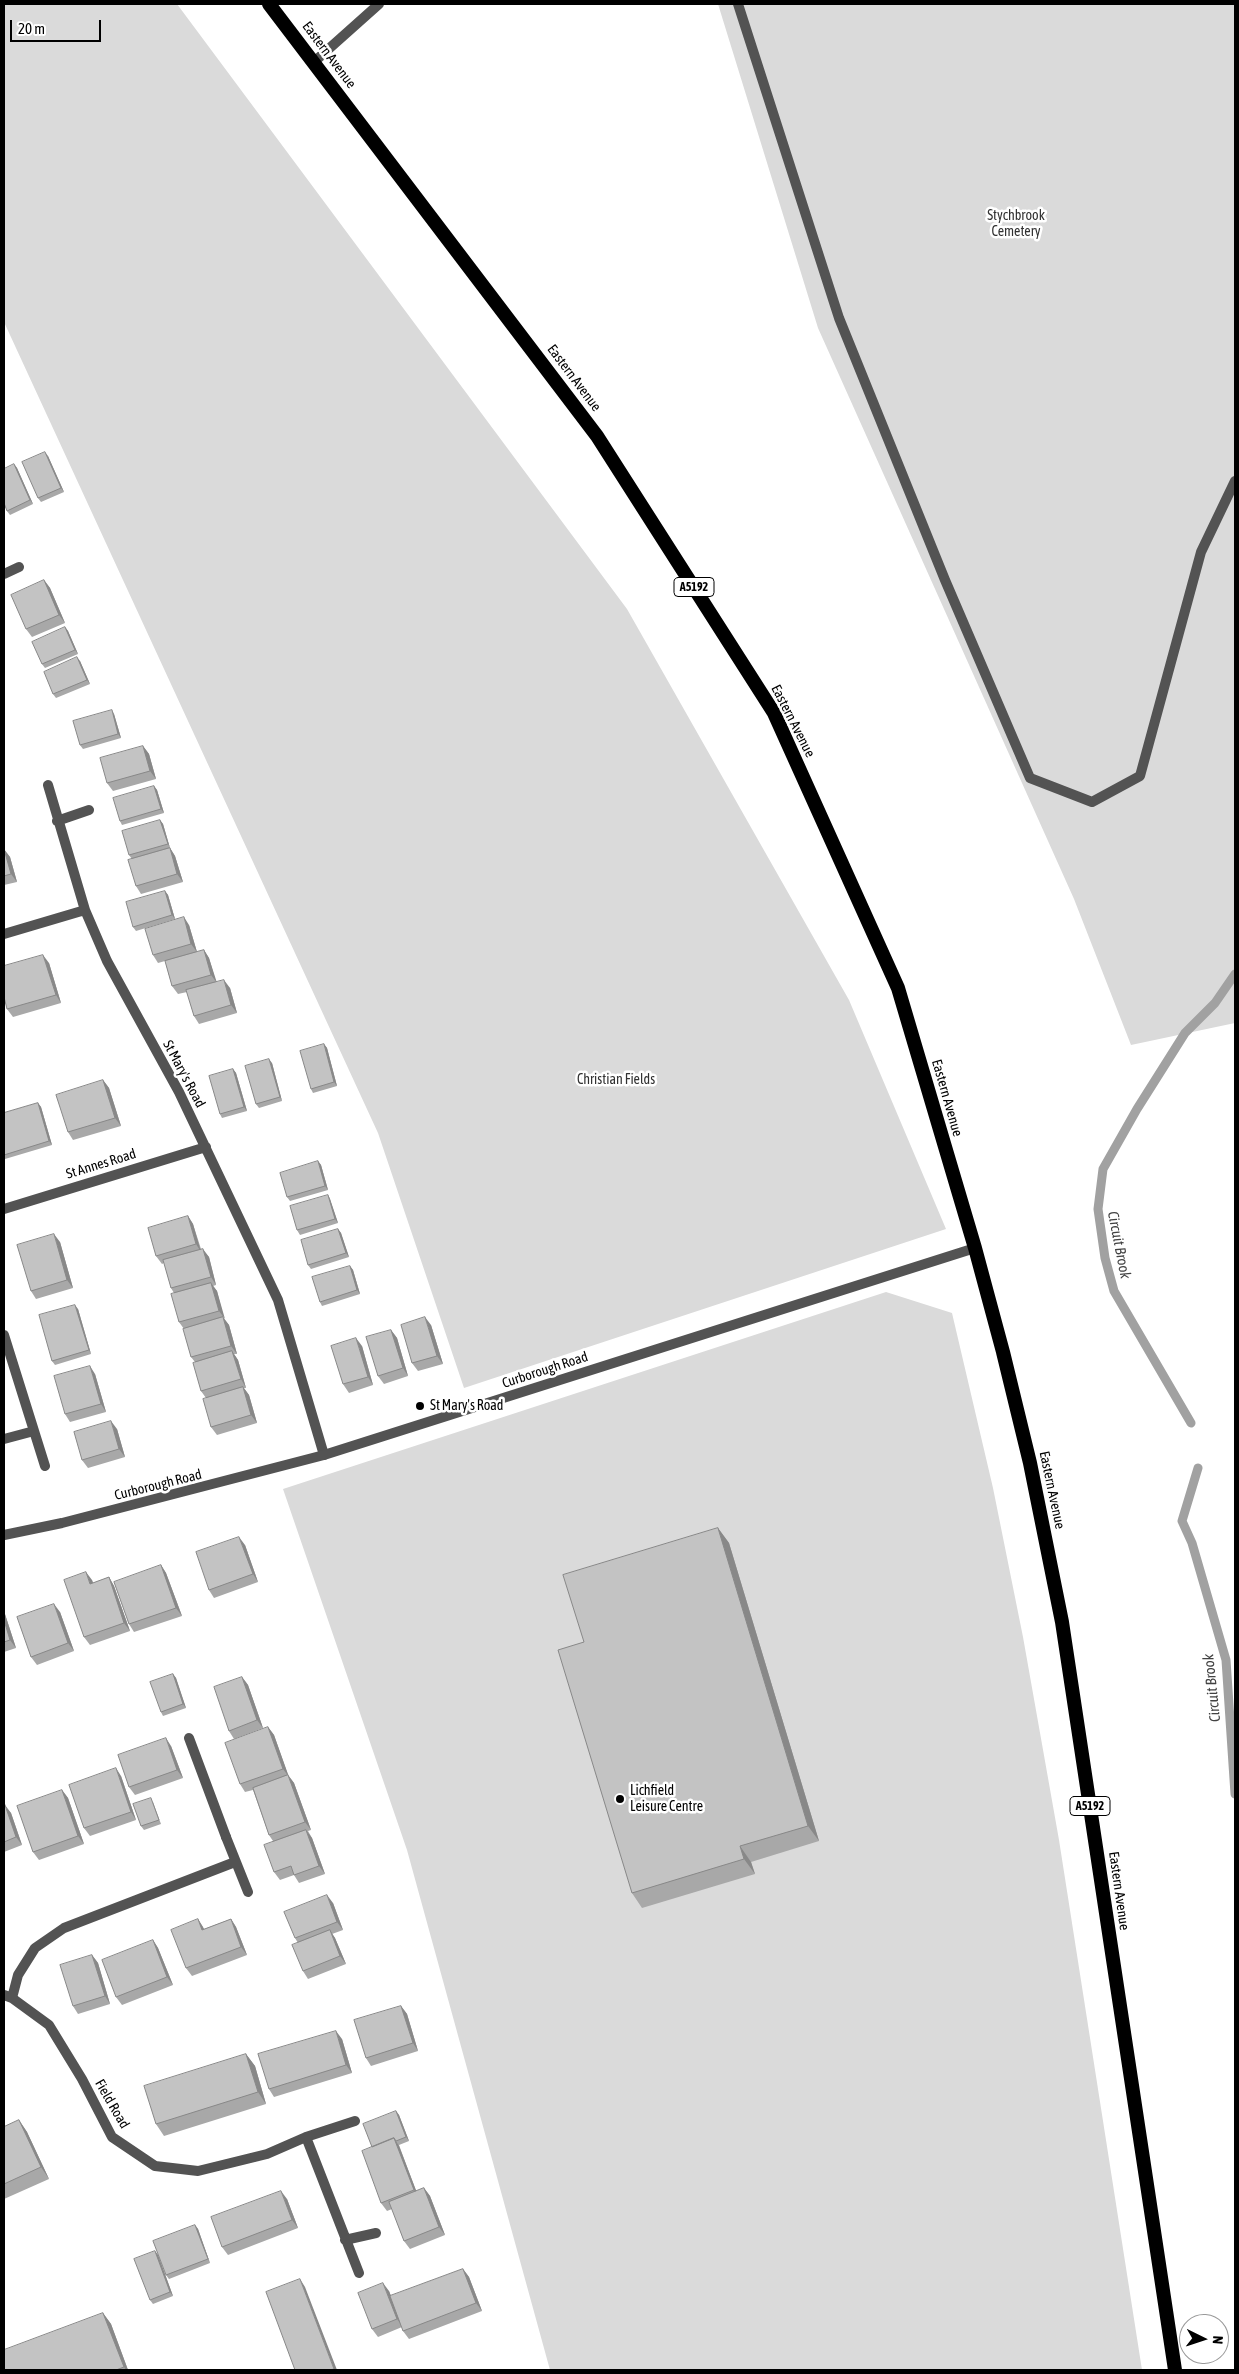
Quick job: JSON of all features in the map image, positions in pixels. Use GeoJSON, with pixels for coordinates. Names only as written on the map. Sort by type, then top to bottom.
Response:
{"type":"FeatureCollection","features":[{"type":"Feature","properties":{"kind":"highway","name":"Eastern Avenue"},"geometry":{"type":"LineString","coordinates":[[269,4],[597,436],[774,713],[898,988],[1004,1352],[1030,1463],[1062,1622],[1175,2370]]}},
{"type":"Feature","properties":{"kind":"street"},"geometry":{"type":"LineString","coordinates":[[314,62],[379,4]]}},
{"type":"Feature","properties":{"kind":"street"},"geometry":{"type":"LineString","coordinates":[[738,4],[838,318],[945,580],[1030,778],[1092,802],[1140,776],[1201,552],[1235,482]]}},
{"type":"Feature","properties":{"kind":"street"},"geometry":{"type":"LineString","coordinates":[[4,574],[19,567]]}},
{"type":"Feature","properties":{"kind":"street","name":"St Mary's Road"},"geometry":{"type":"LineString","coordinates":[[48,785],[57,821],[86,910],[107,961],[206,1147],[278,1300],[324,1454]]}},
{"type":"Feature","properties":{"kind":"street"},"geometry":{"type":"LineString","coordinates":[[57,821],[89,810]]}},
{"type":"Feature","properties":{"kind":"street"},"geometry":{"type":"LineString","coordinates":[[4,934],[86,910]]}},
{"type":"Feature","properties":{"kind":"street","name":"St Annes Road"},"geometry":{"type":"LineString","coordinates":[[4,1209],[206,1147]]}},
{"type":"Feature","properties":{"kind":"street","name":"Curborough Road"},"geometry":{"type":"LineString","coordinates":[[4,1534],[72,1521],[324,1454],[975,1248]]}},
{"type":"Feature","properties":{"kind":"street"},"geometry":{"type":"LineString","coordinates":[[4,1335],[45,1466]]}},
{"type":"Feature","properties":{"kind":"street"},"geometry":{"type":"LineString","coordinates":[[4,1439],[34,1431]]}},
{"type":"Feature","properties":{"kind":"street"},"geometry":{"type":"LineString","coordinates":[[189,1738],[248,1892]]}},
{"type":"Feature","properties":{"kind":"street","name":"Field Road"},"geometry":{"type":"LineString","coordinates":[[235,1862],[64,1928],[35,1948],[18,1975],[8,1997],[49,2025],[82,2079],[112,2136],[155,2166],[198,2172],[267,2154],[306,2137],[355,2120]]}},
{"type":"Feature","properties":{"kind":"street"},"geometry":{"type":"LineString","coordinates":[[306,2137],[359,2273]]}},
{"type":"Feature","properties":{"kind":"street"},"geometry":{"type":"LineString","coordinates":[[345,2240],[376,2233]]}},
{"type":"Feature","properties":{"kind":"green space","name":"Christian Fields"},"geometry":{"type":"Polygon","coordinates":[[[4,4],[177,4],[627,609],[849,1000],[946,1229],[464,1388],[378,1133],[4,322],[4,4]]]}},
{"type":"Feature","properties":{"kind":"green space","name":"Stychbrook Cemetery"},"geometry":{"type":"Polygon","coordinates":[[[718,4],[1235,4],[1235,1023],[1131,1045],[1074,899],[818,328],[718,4]]]}},
{"type":"Feature","properties":{"kind":"green space","name":"Lichfield Leisure Centre"},"geometry":{"type":"Polygon","coordinates":[[[886,1292],[952,1313],[993,1488],[1023,1637],[1059,1840],[1142,2370],[550,2370],[407,1850],[283,1489],[886,1292]]]}},
{"type":"Feature","properties":{"kind":"building"},"geometry":{"type":"Polygon","coordinates":[[[45,452],[61,488],[38,498],[22,462],[45,452]]]}},
{"type":"Feature","properties":{"kind":"building"},"geometry":{"type":"Polygon","coordinates":[[[14,464],[30,500],[7,511],[4,503],[4,469],[14,464]]]}},
{"type":"Feature","properties":{"kind":"building"},"geometry":{"type":"Polygon","coordinates":[[[44,580],[59,615],[26,629],[11,595],[44,580]]]}},
{"type":"Feature","properties":{"kind":"building"},"geometry":{"type":"Polygon","coordinates":[[[65,627],[75,650],[42,664],[32,642],[65,627]]]}},
{"type":"Feature","properties":{"kind":"building"},"geometry":{"type":"Polygon","coordinates":[[[77,657],[87,680],[53,694],[44,672],[77,657]]]}},
{"type":"Feature","properties":{"kind":"building"},"geometry":{"type":"Polygon","coordinates":[[[112,710],[118,734],[80,745],[73,721],[112,710]]]}},
{"type":"Feature","properties":{"kind":"building"},"geometry":{"type":"Polygon","coordinates":[[[143,746],[150,771],[107,783],[100,758],[143,746]]]}},
{"type":"Feature","properties":{"kind":"building"},"geometry":{"type":"Polygon","coordinates":[[[154,786],[161,809],[120,821],[113,798],[154,786]]]}},
{"type":"Feature","properties":{"kind":"building"},"geometry":{"type":"Polygon","coordinates":[[[160,820],[168,844],[129,855],[122,831],[160,820]]]}},
{"type":"Feature","properties":{"kind":"building"},"geometry":{"type":"Polygon","coordinates":[[[170,848],[177,874],[136,886],[128,860],[170,848]]]}},
{"type":"Feature","properties":{"kind":"building"},"geometry":{"type":"Polygon","coordinates":[[[4,849],[11,874],[4,876],[4,849]]]}},
{"type":"Feature","properties":{"kind":"building"},"geometry":{"type":"Polygon","coordinates":[[[165,891],[172,915],[133,927],[126,902],[165,891]]]}},
{"type":"Feature","properties":{"kind":"building"},"geometry":{"type":"Polygon","coordinates":[[[184,917],[191,944],[153,955],[145,929],[184,917]]]}},
{"type":"Feature","properties":{"kind":"building"},"geometry":{"type":"Polygon","coordinates":[[[204,950],[211,975],[172,986],[165,961],[204,950]]]}},
{"type":"Feature","properties":{"kind":"building"},"geometry":{"type":"Polygon","coordinates":[[[43,955],[56,995],[7,1009],[4,997],[4,966],[43,955]]]}},
{"type":"Feature","properties":{"kind":"building"},"geometry":{"type":"Polygon","coordinates":[[[224,980],[231,1005],[194,1016],[186,990],[224,980]]]}},
{"type":"Feature","properties":{"kind":"building"},"geometry":{"type":"Polygon","coordinates":[[[324,1044],[334,1082],[311,1089],[300,1051],[324,1044]]]}},
{"type":"Feature","properties":{"kind":"building"},"geometry":{"type":"Polygon","coordinates":[[[269,1059],[280,1097],[256,1104],[245,1066],[269,1059]]]}},
{"type":"Feature","properties":{"kind":"building"},"geometry":{"type":"Polygon","coordinates":[[[233,1069],[244,1107],[220,1114],[209,1076],[233,1069]]]}},
{"type":"Feature","properties":{"kind":"building"},"geometry":{"type":"Polygon","coordinates":[[[103,1080],[115,1118],[68,1132],[56,1095],[103,1080]]]}},
{"type":"Feature","properties":{"kind":"building"},"geometry":{"type":"Polygon","coordinates":[[[38,1103],[49,1141],[4,1155],[4,1113],[38,1103]]]}},
{"type":"Feature","properties":{"kind":"building"},"geometry":{"type":"Polygon","coordinates":[[[318,1161],[325,1186],[287,1197],[280,1173],[318,1161]]]}},
{"type":"Feature","properties":{"kind":"building"},"geometry":{"type":"Polygon","coordinates":[[[328,1195],[335,1219],[297,1230],[290,1206],[328,1195]]]}},
{"type":"Feature","properties":{"kind":"building"},"geometry":{"type":"Polygon","coordinates":[[[188,1216],[196,1244],[156,1256],[148,1228],[188,1216]]]}},
{"type":"Feature","properties":{"kind":"building"},"geometry":{"type":"Polygon","coordinates":[[[338,1229],[346,1253],[308,1265],[301,1240],[338,1229]]]}},
{"type":"Feature","properties":{"kind":"building"},"geometry":{"type":"Polygon","coordinates":[[[54,1234],[67,1280],[31,1291],[17,1245],[54,1234]]]}},
{"type":"Feature","properties":{"kind":"building"},"geometry":{"type":"Polygon","coordinates":[[[203,1249],[211,1277],[171,1288],[163,1260],[203,1249]]]}},
{"type":"Feature","properties":{"kind":"building"},"geometry":{"type":"Polygon","coordinates":[[[350,1266],[357,1290],[320,1302],[312,1277],[350,1266]]]}},
{"type":"Feature","properties":{"kind":"building"},"geometry":{"type":"Polygon","coordinates":[[[211,1283],[219,1311],[179,1322],[171,1294],[211,1283]]]}},
{"type":"Feature","properties":{"kind":"building"},"geometry":{"type":"Polygon","coordinates":[[[75,1305],[89,1350],[52,1361],[39,1315],[75,1305]]]}},
{"type":"Feature","properties":{"kind":"building"},"geometry":{"type":"Polygon","coordinates":[[[223,1317],[231,1346],[191,1357],[183,1329],[223,1317]]]}},
{"type":"Feature","properties":{"kind":"building"},"geometry":{"type":"Polygon","coordinates":[[[425,1317],[437,1356],[412,1363],[401,1325],[425,1317]]]}},
{"type":"Feature","properties":{"kind":"building"},"geometry":{"type":"Polygon","coordinates":[[[391,1330],[403,1368],[378,1376],[366,1337],[391,1330]]]}},
{"type":"Feature","properties":{"kind":"building"},"geometry":{"type":"Polygon","coordinates":[[[356,1338],[368,1377],[343,1384],[331,1346],[356,1338]]]}},
{"type":"Feature","properties":{"kind":"building"},"geometry":{"type":"Polygon","coordinates":[[[232,1351],[241,1379],[201,1391],[193,1363],[232,1351]]]}},
{"type":"Feature","properties":{"kind":"building"},"geometry":{"type":"Polygon","coordinates":[[[90,1366],[101,1404],[65,1414],[54,1376],[90,1366]]]}},
{"type":"Feature","properties":{"kind":"building"},"geometry":{"type":"Polygon","coordinates":[[[243,1387],[251,1415],[211,1427],[203,1399],[243,1387]]]}},
{"type":"Feature","properties":{"kind":"building"},"geometry":{"type":"Polygon","coordinates":[[[111,1421],[119,1449],[82,1460],[74,1432],[111,1421]]]}},
{"type":"Feature","properties":{"kind":"building"},"geometry":{"type":"Polygon","coordinates":[[[718,1528],[808,1826],[740,1846],[744,1859],[632,1893],[558,1650],[584,1642],[563,1575],[718,1528]]]}},
{"type":"Feature","properties":{"kind":"building"},"geometry":{"type":"Polygon","coordinates":[[[239,1537],[253,1574],[209,1590],[196,1552],[239,1537]]]}},
{"type":"Feature","properties":{"kind":"building"},"geometry":{"type":"Polygon","coordinates":[[[161,1565],[176,1608],[129,1624],[114,1582],[161,1565]]]}},
{"type":"Feature","properties":{"kind":"building"},"geometry":{"type":"Polygon","coordinates":[[[86,1572],[90,1584],[109,1577],[124,1623],[84,1637],[64,1580],[86,1572]]]}},
{"type":"Feature","properties":{"kind":"building"},"geometry":{"type":"Polygon","coordinates":[[[54,1604],[68,1643],[31,1657],[17,1617],[54,1604]]]}},
{"type":"Feature","properties":{"kind":"building"},"geometry":{"type":"Polygon","coordinates":[[[4,1620],[10,1640],[4,1642],[4,1620]]]}},
{"type":"Feature","properties":{"kind":"building"},"geometry":{"type":"Polygon","coordinates":[[[173,1674],[183,1704],[161,1712],[150,1682],[173,1674]]]}},
{"type":"Feature","properties":{"kind":"building"},"geometry":{"type":"Polygon","coordinates":[[[242,1677],[257,1720],[229,1731],[214,1687],[242,1677]]]}},
{"type":"Feature","properties":{"kind":"building"},"geometry":{"type":"Polygon","coordinates":[[[268,1727],[283,1769],[240,1784],[225,1743],[268,1727]]]}},
{"type":"Feature","properties":{"kind":"building"},"geometry":{"type":"Polygon","coordinates":[[[166,1738],[177,1770],[129,1787],[118,1755],[166,1738]]]}},
{"type":"Feature","properties":{"kind":"building"},"geometry":{"type":"Polygon","coordinates":[[[116,1768],[131,1812],[84,1828],[69,1785],[116,1768]]]}},
{"type":"Feature","properties":{"kind":"building"},"geometry":{"type":"Polygon","coordinates":[[[288,1775],[305,1822],[269,1835],[253,1788],[288,1775]]]}},
{"type":"Feature","properties":{"kind":"building"},"geometry":{"type":"Polygon","coordinates":[[[62,1790],[78,1836],[33,1852],[17,1806],[62,1790]]]}},
{"type":"Feature","properties":{"kind":"building"},"geometry":{"type":"Polygon","coordinates":[[[151,1798],[159,1820],[141,1826],[133,1804],[151,1798]]]}},
{"type":"Feature","properties":{"kind":"building"},"geometry":{"type":"Polygon","coordinates":[[[4,1806],[16,1837],[4,1842],[4,1806]]]}},
{"type":"Feature","properties":{"kind":"building"},"geometry":{"type":"Polygon","coordinates":[[[306,1830],[319,1866],[294,1875],[291,1866],[274,1872],[264,1845],[306,1830]]]}},
{"type":"Feature","properties":{"kind":"building"},"geometry":{"type":"Polygon","coordinates":[[[327,1895],[337,1922],[295,1938],[284,1912],[327,1895]]]}},
{"type":"Feature","properties":{"kind":"building"},"geometry":{"type":"Polygon","coordinates":[[[198,1919],[202,1930],[231,1919],[241,1947],[186,1968],[171,1930],[198,1919]]]}},
{"type":"Feature","properties":{"kind":"building"},"geometry":{"type":"Polygon","coordinates":[[[330,1930],[340,1956],[303,1971],[292,1945],[330,1930]]]}},
{"type":"Feature","properties":{"kind":"building"},"geometry":{"type":"Polygon","coordinates":[[[153,1940],[167,1977],[116,1997],[102,1960],[153,1940]]]}},
{"type":"Feature","properties":{"kind":"building"},"geometry":{"type":"Polygon","coordinates":[[[92,1955],[105,1996],[73,2006],[60,1965],[92,1955]]]}},
{"type":"Feature","properties":{"kind":"building"},"geometry":{"type":"Polygon","coordinates":[[[401,2006],[413,2043],[366,2058],[354,2020],[401,2006]]]}},
{"type":"Feature","properties":{"kind":"building"},"geometry":{"type":"Polygon","coordinates":[[[336,2031],[346,2065],[269,2089],[258,2054],[336,2031]]]}},
{"type":"Feature","properties":{"kind":"building"},"geometry":{"type":"Polygon","coordinates":[[[246,2054],[258,2092],[156,2124],[144,2086],[246,2054]]]}},
{"type":"Feature","properties":{"kind":"building"},"geometry":{"type":"Polygon","coordinates":[[[396,2111],[406,2137],[396,2141],[394,2138],[372,2147],[363,2124],[396,2111]]]}},
{"type":"Feature","properties":{"kind":"building"},"geometry":{"type":"Polygon","coordinates":[[[19,2120],[41,2167],[4,2184],[4,2127],[19,2120]]]}},
{"type":"Feature","properties":{"kind":"building"},"geometry":{"type":"Polygon","coordinates":[[[394,2138],[414,2190],[381,2203],[362,2151],[394,2138]]]}},
{"type":"Feature","properties":{"kind":"building"},"geometry":{"type":"Polygon","coordinates":[[[424,2188],[439,2227],[404,2241],[389,2202],[424,2188]]]}},
{"type":"Feature","properties":{"kind":"building"},"geometry":{"type":"Polygon","coordinates":[[[281,2191],[292,2220],[222,2247],[211,2217],[281,2191]]]}},
{"type":"Feature","properties":{"kind":"building"},"geometry":{"type":"Polygon","coordinates":[[[195,2225],[208,2259],[166,2275],[153,2241],[195,2225]]]}},
{"type":"Feature","properties":{"kind":"building"},"geometry":{"type":"Polygon","coordinates":[[[155,2251],[170,2292],[150,2300],[134,2259],[155,2251]]]}},
{"type":"Feature","properties":{"kind":"building"},"geometry":{"type":"Polygon","coordinates":[[[463,2269],[476,2303],[403,2331],[390,2296],[463,2269]]]}},
{"type":"Feature","properties":{"kind":"building"},"geometry":{"type":"Polygon","coordinates":[[[300,2279],[334,2369],[295,2370],[266,2292],[300,2279]]]}},
{"type":"Feature","properties":{"kind":"building"},"geometry":{"type":"Polygon","coordinates":[[[383,2283],[397,2319],[372,2329],[358,2293],[383,2283]]]}},
{"type":"Feature","properties":{"kind":"building"},"geometry":{"type":"Polygon","coordinates":[[[103,2313],[124,2367],[116,2370],[4,2370],[4,2350],[103,2313]]]}},
{"type":"Feature","properties":{"kind":"waterway","name":"Circuit Brook"},"geometry":{"type":"LineString","coordinates":[[1191,1423],[1114,1291],[1105,1258],[1098,1209],[1103,1169],[1137,1109],[1185,1033],[1215,1003],[1235,974]]}},
{"type":"Feature","properties":{"kind":"waterway","name":"Circuit Brook"},"geometry":{"type":"LineString","coordinates":[[1198,1468],[1182,1521],[1192,1543],[1226,1660],[1235,1794]]}},
{"type":"Feature","properties":{"kind":"place","name":"St Mary's Road"},"geometry":{"type":"Point","coordinates":[420,1406]}},
{"type":"Feature","properties":{"kind":"place","name":"Lichfield Leisure Centre"},"geometry":{"type":"Point","coordinates":[620,1799]}}]}
